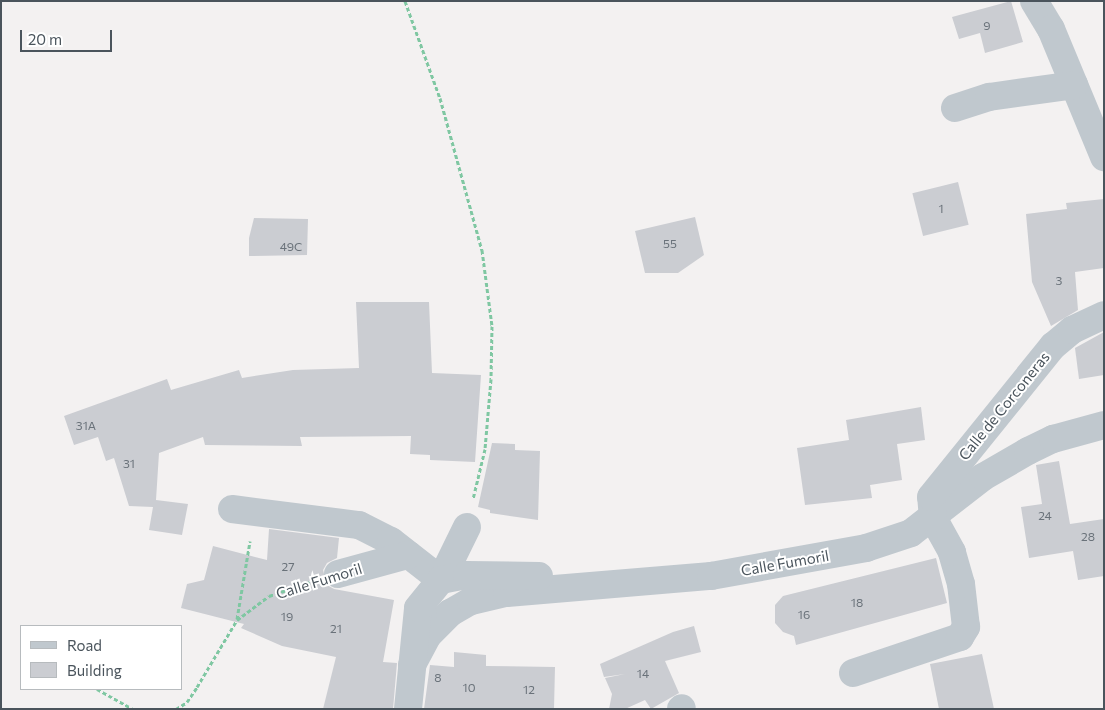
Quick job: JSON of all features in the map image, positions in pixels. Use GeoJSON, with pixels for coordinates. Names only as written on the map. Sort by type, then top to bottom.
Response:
{"type":"FeatureCollection","features":[{"type":"Feature","properties":{"kind":"street"},"geometry":{"type":"LineString","coordinates":[[1034,1],[1050,29],[1104,156]]}},
{"type":"Feature","properties":{"kind":"street"},"geometry":{"type":"LineString","coordinates":[[955,108],[989,97],[1074,85]]}},
{"type":"Feature","properties":{"kind":"street","name":"Calle de Corconeras"},"geometry":{"type":"LineString","coordinates":[[933,518],[931,497],[1053,346],[1072,330],[1104,315]]}},
{"type":"Feature","properties":{"kind":"street","name":"Calle Fumoril"},"geometry":{"type":"LineString","coordinates":[[412,666],[428,635],[450,614],[471,601],[507,593],[710,576],[866,548],[911,533],[933,518],[953,498],[983,477],[1028,451],[1053,439],[1104,426]]}},
{"type":"Feature","properties":{"kind":"street"},"geometry":{"type":"LineString","coordinates":[[243,510],[359,525],[378,534],[408,554],[441,580]]}},
{"type":"Feature","properties":{"kind":"street"},"geometry":{"type":"LineString","coordinates":[[853,673],[947,644],[960,637],[966,627],[962,584],[952,552],[933,518]]}},
{"type":"Feature","properties":{"kind":"street","name":"Calle Fumoril"},"geometry":{"type":"LineString","coordinates":[[408,709],[418,608],[441,580],[467,527]]}},
{"type":"Feature","properties":{"kind":"street","name":"Calle Fumoril"},"geometry":{"type":"LineString","coordinates":[[338,574],[408,554]]}},
{"type":"Feature","properties":{"kind":"street","name":"Calle Fumoril"},"geometry":{"type":"LineString","coordinates":[[441,580],[467,575],[523,574],[630,584]]}},
{"type":"Feature","properties":{"kind":"path"},"geometry":{"type":"LineString","coordinates":[[404,1],[440,98],[469,194],[482,250],[492,326],[485,449],[467,527]]}},
{"type":"Feature","properties":{"kind":"path","name":"Calle Fumoril"},"geometry":{"type":"LineString","coordinates":[[237,620],[243,510]]}},
{"type":"Feature","properties":{"kind":"path","name":"Calle Fumoril"},"geometry":{"type":"LineString","coordinates":[[176,709],[186,702],[197,687],[237,620],[269,596],[338,574]]}},
{"type":"Feature","properties":{"kind":"path"},"geometry":{"type":"LineString","coordinates":[[99,690],[133,709]]}},
{"type":"Feature","properties":{"kind":"building"},"geometry":{"type":"Polygon","coordinates":[[[1011,1],[1023,42],[985,53],[980,33],[959,39],[952,17],[1011,1]]]}},
{"type":"Feature","properties":{"kind":"building"},"geometry":{"type":"Polygon","coordinates":[[[958,182],[969,225],[923,236],[912,193],[958,182]]]}},
{"type":"Feature","properties":{"kind":"building"},"geometry":{"type":"Polygon","coordinates":[[[1104,199],[1104,268],[1075,272],[1078,310],[1051,326],[1032,282],[1026,214],[1067,209],[1066,203],[1104,199]]]}},
{"type":"Feature","properties":{"kind":"building"},"geometry":{"type":"Polygon","coordinates":[[[695,217],[704,255],[678,273],[645,273],[635,231],[695,217]]]}},
{"type":"Feature","properties":{"kind":"building"},"geometry":{"type":"Polygon","coordinates":[[[254,218],[308,219],[307,255],[249,256],[249,238],[254,218]]]}},
{"type":"Feature","properties":{"kind":"building"},"geometry":{"type":"Polygon","coordinates":[[[356,302],[429,302],[432,373],[481,375],[475,462],[430,460],[430,455],[410,454],[411,436],[300,437],[302,446],[205,445],[203,437],[159,453],[156,500],[188,504],[182,535],[149,530],[153,507],[129,506],[114,458],[106,461],[98,437],[74,445],[64,416],[167,379],[171,390],[239,370],[242,378],[293,370],[359,368],[356,302]]]}},
{"type":"Feature","properties":{"kind":"building"},"geometry":{"type":"Polygon","coordinates":[[[1104,332],[1104,375],[1079,379],[1075,348],[1104,332]]]}},
{"type":"Feature","properties":{"kind":"building"},"geometry":{"type":"Polygon","coordinates":[[[921,407],[925,440],[897,444],[902,480],[870,485],[872,498],[805,505],[797,448],[849,440],[846,420],[921,407]]]}},
{"type":"Feature","properties":{"kind":"building"},"geometry":{"type":"Polygon","coordinates":[[[492,443],[515,444],[515,450],[540,451],[538,520],[490,513],[490,510],[478,507],[492,443]]]}},
{"type":"Feature","properties":{"kind":"building"},"geometry":{"type":"Polygon","coordinates":[[[1059,461],[1070,524],[1104,519],[1104,576],[1078,580],[1073,551],[1029,558],[1021,507],[1042,504],[1036,465],[1059,461]]]}},
{"type":"Feature","properties":{"kind":"building"},"geometry":{"type":"Polygon","coordinates":[[[269,529],[339,538],[337,558],[327,563],[323,570],[327,585],[334,589],[394,600],[383,662],[397,663],[393,709],[323,709],[336,657],[282,646],[241,628],[244,624],[181,608],[187,584],[204,580],[213,546],[267,560],[269,529]]]}},
{"type":"Feature","properties":{"kind":"building"},"geometry":{"type":"Polygon","coordinates":[[[936,558],[947,603],[796,645],[794,636],[783,632],[775,623],[775,605],[783,596],[936,558]]]}},
{"type":"Feature","properties":{"kind":"building"},"geometry":{"type":"Polygon","coordinates":[[[694,626],[701,652],[665,661],[679,693],[651,709],[645,700],[625,709],[609,709],[612,694],[605,678],[625,674],[604,677],[600,664],[673,632],[694,626]]]}},
{"type":"Feature","properties":{"kind":"building"},"geometry":{"type":"Polygon","coordinates":[[[454,652],[486,655],[486,666],[555,667],[554,709],[424,709],[430,665],[454,667],[454,652]]]}},
{"type":"Feature","properties":{"kind":"building"},"geometry":{"type":"Polygon","coordinates":[[[982,654],[994,709],[939,709],[930,664],[982,654]]]}}]}
